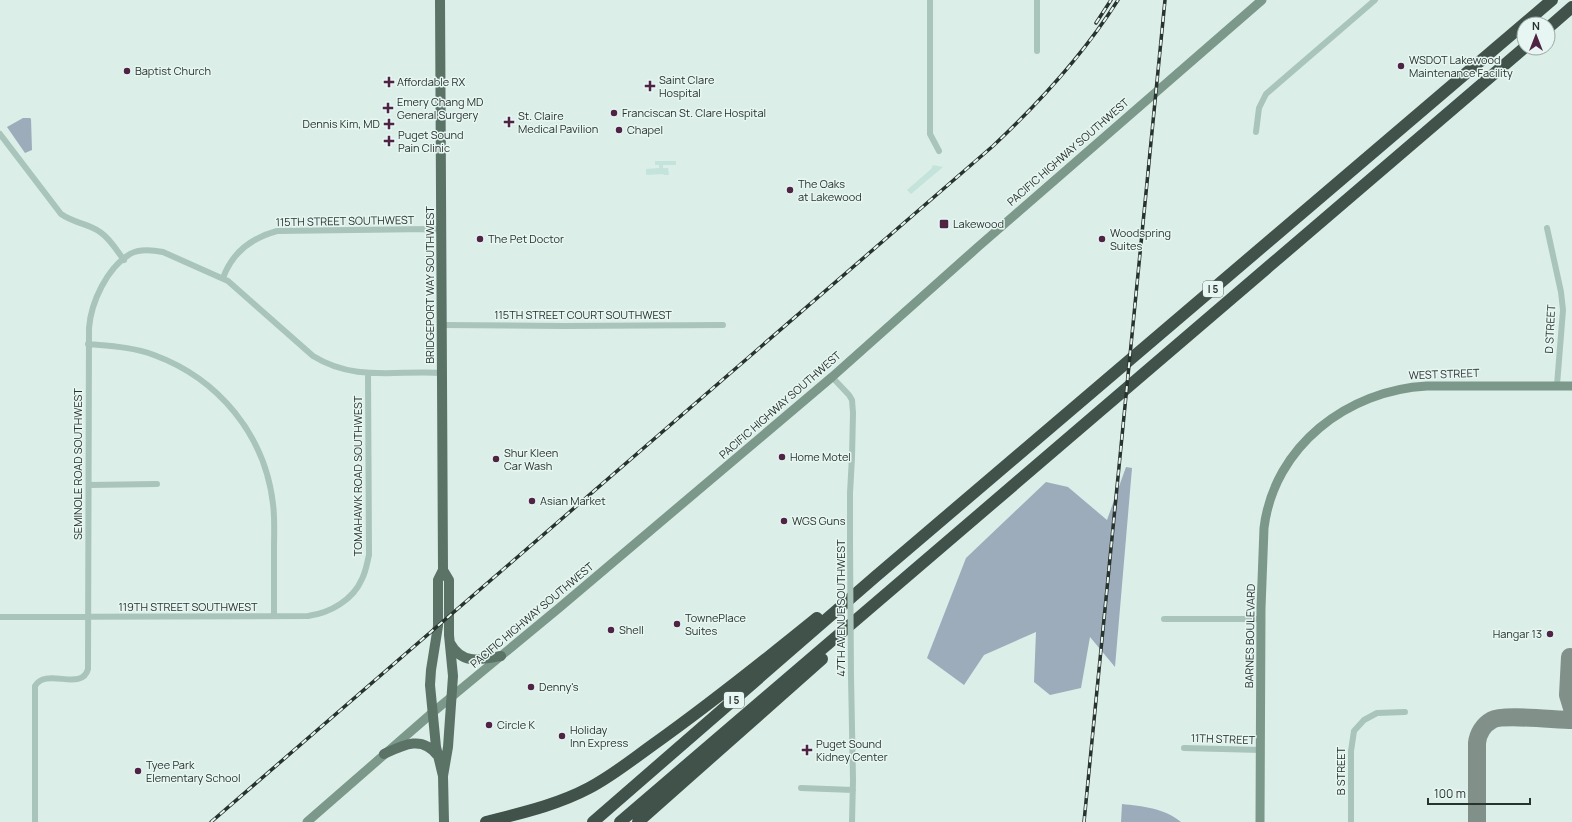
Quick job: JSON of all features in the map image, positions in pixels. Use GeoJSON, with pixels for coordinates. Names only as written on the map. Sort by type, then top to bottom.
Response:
{"type":"FeatureCollection","features":[{"type":"Feature","properties":{"kind":"highway","name":"I 5"},"geometry":{"type":"LineString","coordinates":[[593,822],[875,577],[1552,0]]}},
{"type":"Feature","properties":{"kind":"highway"},"geometry":{"type":"LineString","coordinates":[[1556,21],[1572,7]]}},
{"type":"Feature","properties":{"kind":"highway","name":"I 5"},"geometry":{"type":"LineString","coordinates":[[620,822],[1516,55]]}},
{"type":"Feature","properties":{"kind":"highway"},"geometry":{"type":"LineString","coordinates":[[486,822],[560,801],[589,788],[610,776],[725,691],[835,602],[875,577]]}},
{"type":"Feature","properties":{"kind":"highway"},"geometry":{"type":"LineString","coordinates":[[638,822],[812,668],[837,645],[879,601]]}},
{"type":"Feature","properties":{"kind":"main road","name":"BRIDGEPORT WAY SOUTHWEST"},"geometry":{"type":"LineString","coordinates":[[440,0],[444,570],[449,580],[450,644],[453,676],[453,697],[442,757]]}},
{"type":"Feature","properties":{"kind":"main road","name":"PACIFIC HIGHWAY SOUTHWEST"},"geometry":{"type":"LineString","coordinates":[[307,822],[432,713],[453,697],[832,377],[979,246],[1262,0]]}},
{"type":"Feature","properties":{"kind":"main road","name":"WEST STREET"},"geometry":{"type":"LineString","coordinates":[[1292,456],[1316,431],[1333,417],[1352,405],[1385,392],[1414,386],[1572,386]]}},
{"type":"Feature","properties":{"kind":"main road","name":"BARNES BOULEVARD"},"geometry":{"type":"LineString","coordinates":[[1260,822],[1261,618],[1265,518],[1274,490],[1292,456]]}},
{"type":"Feature","properties":{"kind":"main road","name":"BRIDGEPORT WAY SOUTHWEST"},"geometry":{"type":"LineString","coordinates":[[444,570],[438,580],[438,626],[431,670],[432,713],[442,757],[444,776],[444,822]]}},
{"type":"Feature","properties":{"kind":"main road"},"geometry":{"type":"LineString","coordinates":[[450,644],[457,654],[466,658],[475,660],[501,656]]}},
{"type":"Feature","properties":{"kind":"main road"},"geometry":{"type":"LineString","coordinates":[[384,754],[402,746],[421,744],[430,746],[442,757]]}},
{"type":"Feature","properties":{"kind":"street"},"geometry":{"type":"LineString","coordinates":[[930,0],[930,134],[939,151]]}},
{"type":"Feature","properties":{"kind":"street"},"geometry":{"type":"LineString","coordinates":[[1037,0],[1037,51]]}},
{"type":"Feature","properties":{"kind":"street"},"geometry":{"type":"LineString","coordinates":[[1256,132],[1260,108],[1265,95],[1375,0]]}},
{"type":"Feature","properties":{"kind":"street"},"geometry":{"type":"LineString","coordinates":[[0,134],[61,214],[66,218],[93,228],[106,236],[124,260]]}},
{"type":"Feature","properties":{"kind":"street","name":"D STREET"},"geometry":{"type":"LineString","coordinates":[[1547,228],[1561,292],[1563,310],[1557,385]]}},
{"type":"Feature","properties":{"kind":"street","name":"115TH STREET SOUTHWEST"},"geometry":{"type":"LineString","coordinates":[[223,278],[230,263],[245,245],[260,236],[276,231],[442,230]]}},
{"type":"Feature","properties":{"kind":"street","name":"SEMINOLE ROAD SOUTHWEST"},"geometry":{"type":"LineString","coordinates":[[35,822],[35,686],[38,682],[45,678],[65,680],[83,676],[88,669],[89,321],[96,297],[113,270],[130,254],[138,251],[155,250],[163,252],[223,278],[236,287],[313,356],[323,362],[340,369],[368,373],[442,373]]}},
{"type":"Feature","properties":{"kind":"street","name":"115TH STREET COURT SOUTHWEST"},"geometry":{"type":"LineString","coordinates":[[443,325],[723,325]]}},
{"type":"Feature","properties":{"kind":"street"},"geometry":{"type":"LineString","coordinates":[[88,344],[126,348],[154,354],[190,372],[206,383],[226,401],[241,420],[262,459],[271,493],[274,518],[274,616]]}},
{"type":"Feature","properties":{"kind":"street","name":"TOMAHAWK ROAD SOUTHWEST"},"geometry":{"type":"LineString","coordinates":[[362,579],[369,549],[368,373]]}},
{"type":"Feature","properties":{"kind":"street","name":"47TH AVENUE SOUTHWEST"},"geometry":{"type":"LineString","coordinates":[[832,377],[852,400],[853,413],[850,493],[852,822]]}},
{"type":"Feature","properties":{"kind":"street"},"geometry":{"type":"LineString","coordinates":[[89,485],[157,484]]}},
{"type":"Feature","properties":{"kind":"street","name":"119TH STREET SOUTHWEST"},"geometry":{"type":"LineString","coordinates":[[0,618],[308,616],[330,610],[349,596],[362,579]]}},
{"type":"Feature","properties":{"kind":"street"},"geometry":{"type":"LineString","coordinates":[[1164,619],[1261,618]]}},
{"type":"Feature","properties":{"kind":"street","name":"B STREET"},"geometry":{"type":"LineString","coordinates":[[1351,822],[1351,750],[1354,732],[1364,720],[1377,713],[1405,712]]}},
{"type":"Feature","properties":{"kind":"street","name":"11TH STREET"},"geometry":{"type":"LineString","coordinates":[[1184,748],[1261,750]]}},
{"type":"Feature","properties":{"kind":"street"},"geometry":{"type":"LineString","coordinates":[[802,788],[853,790]]}},
{"type":"Feature","properties":{"kind":"shaded area"},"geometry":{"type":"Polygon","coordinates":[[[23,118],[31,119],[32,150],[25,153],[7,127],[23,118]]]}},
{"type":"Feature","properties":{"kind":"shaded area"},"geometry":{"type":"Polygon","coordinates":[[[655,161],[676,161],[676,165],[663,165],[663,168],[668,168],[669,175],[646,175],[646,169],[659,168],[659,165],[655,165],[655,161]]]}},
{"type":"Feature","properties":{"kind":"shaded area"},"geometry":{"type":"Polygon","coordinates":[[[933,165],[943,167],[911,194],[907,190],[931,169],[933,165]]]}},
{"type":"Feature","properties":{"kind":"shaded area"},"geometry":{"type":"Polygon","coordinates":[[[1126,467],[1132,468],[1115,667],[1090,637],[1081,688],[1050,695],[1034,682],[1036,632],[984,655],[964,685],[927,658],[966,558],[1046,482],[1068,487],[1107,520],[1126,467]]]}},
{"type":"Feature","properties":{"kind":"shaded area"},"geometry":{"type":"Polygon","coordinates":[[[1122,804],[1145,807],[1160,811],[1181,822],[1121,822],[1122,804]]]}},
{"type":"Feature","properties":{"kind":"taxiway"},"geometry":{"type":"LineString","coordinates":[[1570,657],[1568,695],[1572,708]]}},
{"type":"Feature","properties":{"kind":"taxiway"},"geometry":{"type":"LineString","coordinates":[[1477,822],[1477,743],[1478,736],[1486,724],[1492,720],[1507,717],[1572,720]]}},
{"type":"Feature","properties":{"kind":"railway"},"geometry":{"type":"LineString","coordinates":[[1096,23],[1111,0]]}},
{"type":"Feature","properties":{"kind":"railway"},"geometry":{"type":"LineString","coordinates":[[211,822],[993,146],[1060,77],[1090,40],[1118,0]]}},
{"type":"Feature","properties":{"kind":"railway"},"geometry":{"type":"LineString","coordinates":[[1084,822],[1165,0]]}},
{"type":"Feature","properties":{"kind":"place","name":"WSDOT Lakewood Maintenance Facility"},"geometry":{"type":"Point","coordinates":[1401,66]}},
{"type":"Feature","properties":{"kind":"place","name":"Baptist Church"},"geometry":{"type":"Point","coordinates":[127,71]}},
{"type":"Feature","properties":{"kind":"place","name":"Affordable RX"},"geometry":{"type":"Point","coordinates":[389,82]}},
{"type":"Feature","properties":{"kind":"place","name":"Saint Clare Hospital"},"geometry":{"type":"Point","coordinates":[650,86]}},
{"type":"Feature","properties":{"kind":"place","name":"Emery Chang MD General Surgery"},"geometry":{"type":"Point","coordinates":[388,108]}},
{"type":"Feature","properties":{"kind":"place","name":"Franciscan St. Clare Hospital"},"geometry":{"type":"Point","coordinates":[614,113]}},
{"type":"Feature","properties":{"kind":"place","name":"St. Claire Medical Pavilion"},"geometry":{"type":"Point","coordinates":[509,122]}},
{"type":"Feature","properties":{"kind":"place","name":"Dennis Kim, MD"},"geometry":{"type":"Point","coordinates":[389,124]}},
{"type":"Feature","properties":{"kind":"place","name":"Chapel"},"geometry":{"type":"Point","coordinates":[619,130]}},
{"type":"Feature","properties":{"kind":"place","name":"Puget Sound Pain Clinic"},"geometry":{"type":"Point","coordinates":[389,141]}},
{"type":"Feature","properties":{"kind":"place","name":"The Oaks at Lakewood"},"geometry":{"type":"Point","coordinates":[790,190]}},
{"type":"Feature","properties":{"kind":"place","name":"Lakewood"},"geometry":{"type":"Point","coordinates":[944,224]}},
{"type":"Feature","properties":{"kind":"place","name":"The Pet Doctor"},"geometry":{"type":"Point","coordinates":[480,239]}},
{"type":"Feature","properties":{"kind":"place","name":"Woodspring Suites"},"geometry":{"type":"Point","coordinates":[1102,239]}},
{"type":"Feature","properties":{"kind":"place","name":"Home Motel"},"geometry":{"type":"Point","coordinates":[782,457]}},
{"type":"Feature","properties":{"kind":"place","name":"Shur Kleen Car Wash"},"geometry":{"type":"Point","coordinates":[496,459]}},
{"type":"Feature","properties":{"kind":"place","name":"Asian Market"},"geometry":{"type":"Point","coordinates":[532,501]}},
{"type":"Feature","properties":{"kind":"place","name":"WGS Guns"},"geometry":{"type":"Point","coordinates":[784,521]}},
{"type":"Feature","properties":{"kind":"place","name":"TownePlace Suites"},"geometry":{"type":"Point","coordinates":[677,624]}},
{"type":"Feature","properties":{"kind":"place","name":"Shell"},"geometry":{"type":"Point","coordinates":[611,630]}},
{"type":"Feature","properties":{"kind":"place","name":"Hangar 13"},"geometry":{"type":"Point","coordinates":[1550,634]}},
{"type":"Feature","properties":{"kind":"place","name":"Denny's"},"geometry":{"type":"Point","coordinates":[531,687]}},
{"type":"Feature","properties":{"kind":"place","name":"Circle K"},"geometry":{"type":"Point","coordinates":[489,725]}},
{"type":"Feature","properties":{"kind":"place","name":"Holiday Inn Express"},"geometry":{"type":"Point","coordinates":[562,736]}},
{"type":"Feature","properties":{"kind":"place","name":"Puget Sound Kidney Center"},"geometry":{"type":"Point","coordinates":[807,750]}},
{"type":"Feature","properties":{"kind":"place","name":"Tyee Park Elementary School"},"geometry":{"type":"Point","coordinates":[138,771]}}]}
